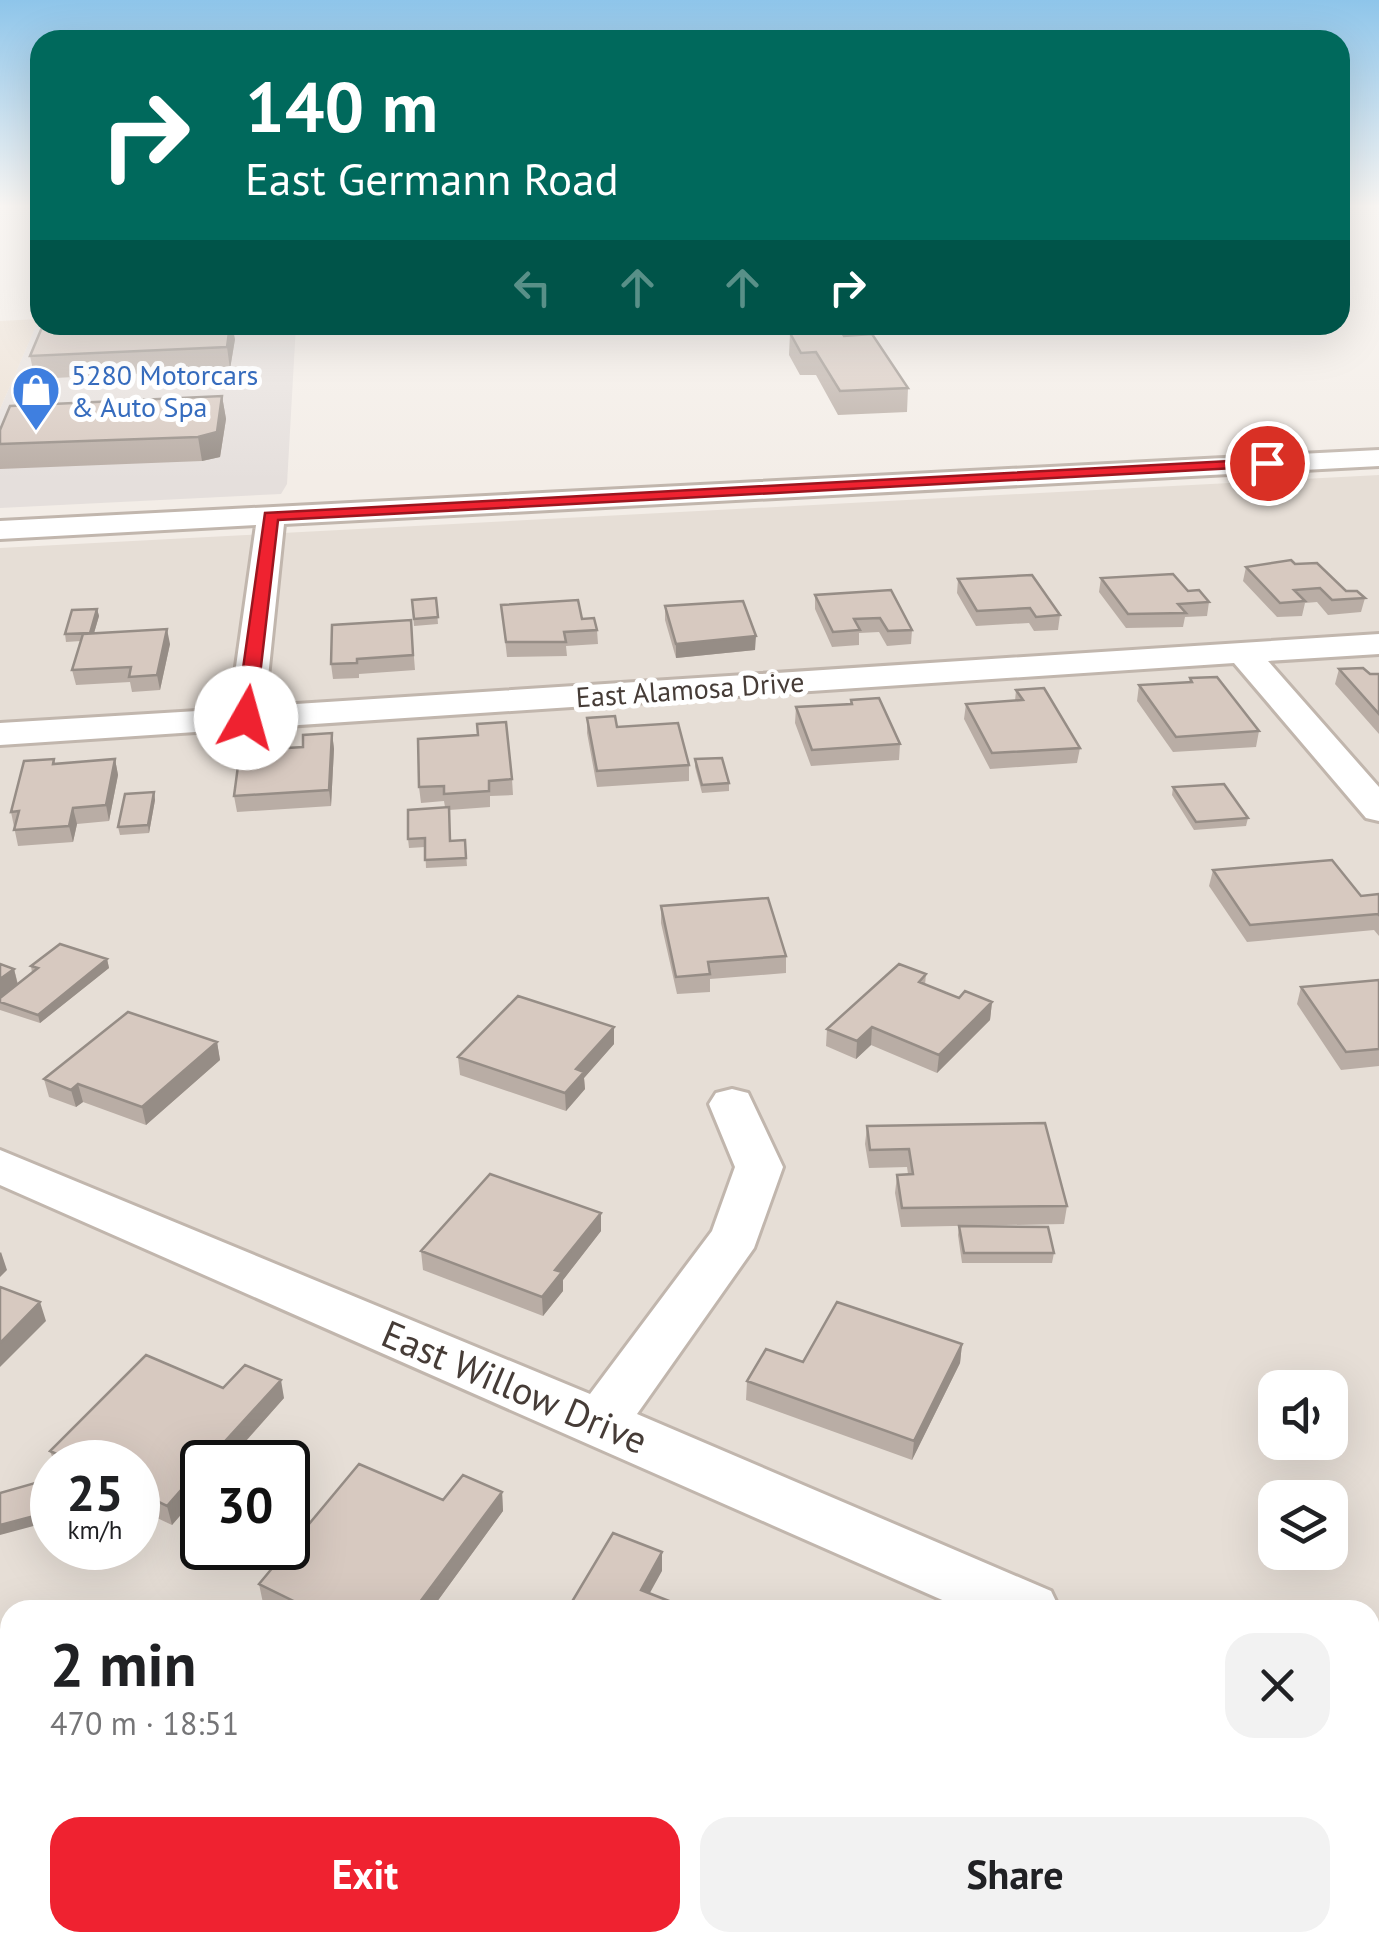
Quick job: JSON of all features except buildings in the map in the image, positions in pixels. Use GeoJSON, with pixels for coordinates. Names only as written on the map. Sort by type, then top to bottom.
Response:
{"type":"FeatureCollection","features":[{"type":"Feature","properties":{"kind":"street"},"geometry":{"type":"LineString","coordinates":[[0,530],[1379,458]]}},
{"type":"Feature","properties":{"kind":"street"},"geometry":{"type":"LineString","coordinates":[[246,718],[270,516]]}},
{"type":"Feature","properties":{"kind":"street","name":"East Alamosa Drive"},"geometry":{"type":"LineString","coordinates":[[0,734],[1379,644]]}},
{"type":"Feature","properties":{"kind":"street"},"geometry":{"type":"LineString","coordinates":[[1243,653],[1379,810]]}},
{"type":"Feature","properties":{"kind":"street"},"geometry":{"type":"LineString","coordinates":[[600,1422],[736,1236],[759,1167],[732,1104]]}},
{"type":"Feature","properties":{"kind":"street","name":"East Willow Drive"},"geometry":{"type":"LineString","coordinates":[[0,1166],[1005,1600]]}},
{"type":"Feature","properties":{"kind":"shaded area"},"geometry":{"type":"Polygon","coordinates":[[[30,319],[32,335],[0,409],[0,321],[30,319]]]}},
{"type":"Feature","properties":{"kind":"shaded area"},"geometry":{"type":"Polygon","coordinates":[[[32,335],[295,335],[287,484],[281,494],[0,508],[0,409],[32,335]]]}},
{"type":"Feature","properties":{"kind":"shaded area"},"geometry":{"type":"Polygon","coordinates":[[[1379,475],[1379,1600],[0,1600],[0,548],[1379,475]]]}},
{"type":"Feature","properties":{"kind":"place","name":"5280 Motorcars & Auto Spa"},"geometry":{"type":"Point","coordinates":[36,432]}},
{"type":"Feature","properties":{"kind":"route"},"geometry":{"type":"LineString","coordinates":[[246,718],[270,516],[1267,463]]}}]}
